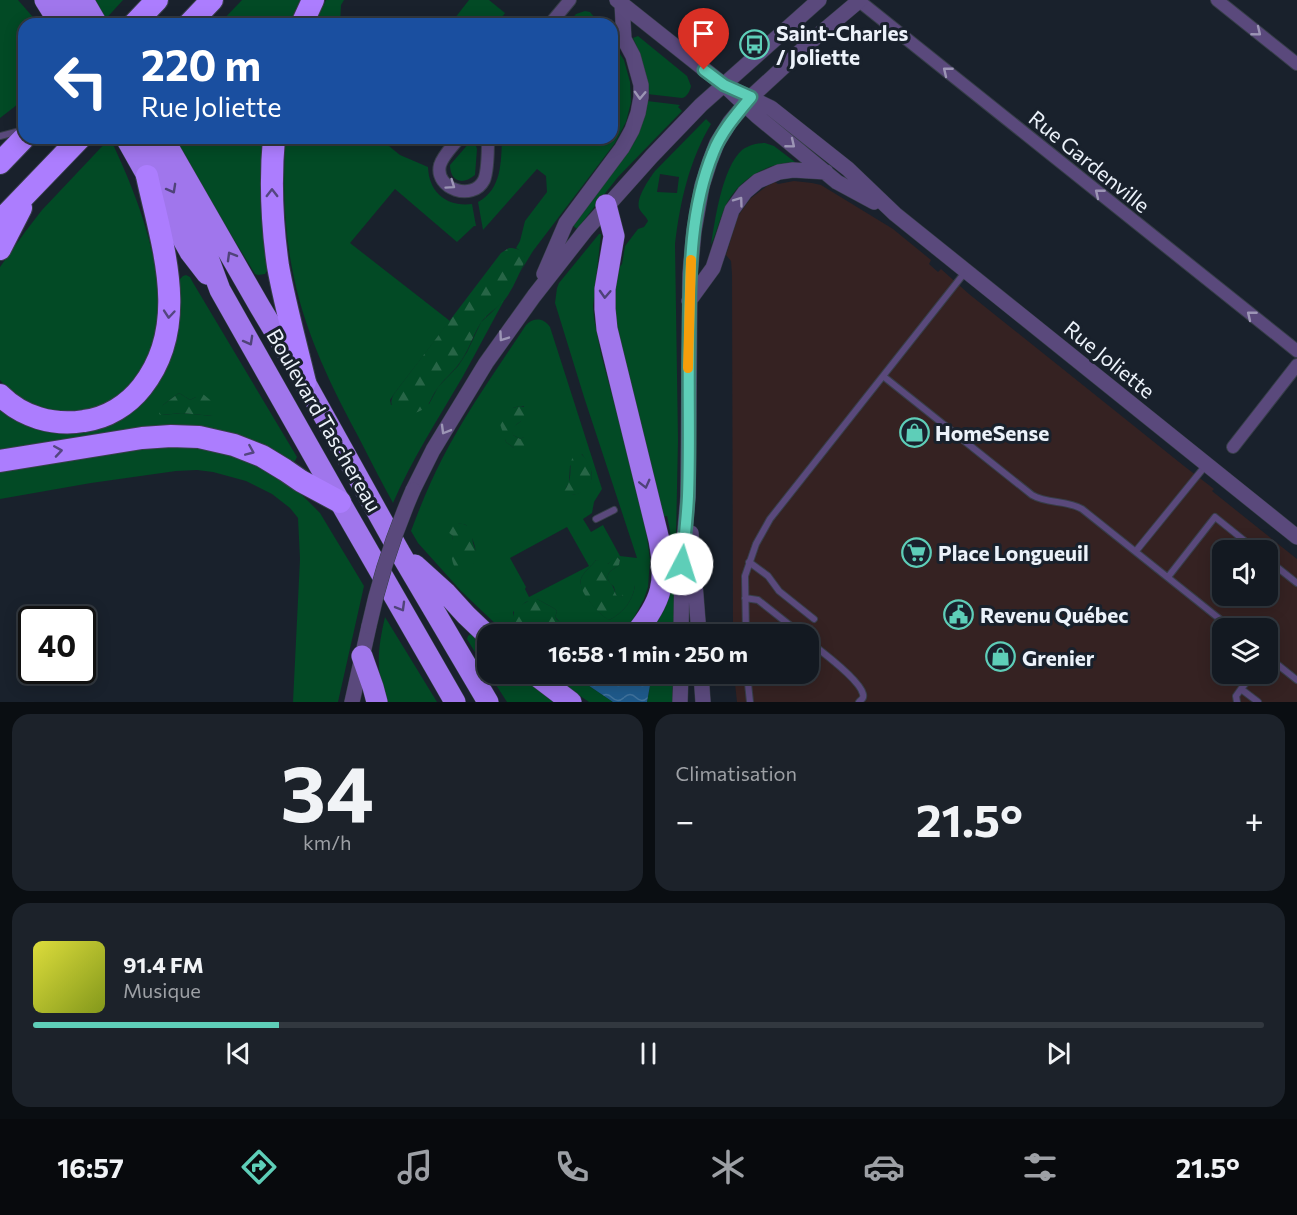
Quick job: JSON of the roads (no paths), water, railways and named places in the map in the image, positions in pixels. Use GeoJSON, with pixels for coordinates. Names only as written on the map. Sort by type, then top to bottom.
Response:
{"type":"FeatureCollection","features":[{"type":"Feature","properties":{"kind":"highway"},"geometry":{"type":"LineString","coordinates":[[64,0],[74,18]]}},
{"type":"Feature","properties":{"kind":"highway"},"geometry":{"type":"LineString","coordinates":[[83,0],[94,18]]}},
{"type":"Feature","properties":{"kind":"highway"},"geometry":{"type":"LineString","coordinates":[[140,18],[157,0]]}},
{"type":"Feature","properties":{"kind":"highway"},"geometry":{"type":"LineString","coordinates":[[195,18],[212,0]]}},
{"type":"Feature","properties":{"kind":"highway"},"geometry":{"type":"LineString","coordinates":[[305,18],[313,0]]}},
{"type":"Feature","properties":{"kind":"highway"},"geometry":{"type":"LineString","coordinates":[[43,4],[54,18]]}},
{"type":"Feature","properties":{"kind":"highway"},"geometry":{"type":"LineString","coordinates":[[0,163],[18,144]]}},
{"type":"Feature","properties":{"kind":"highway"},"geometry":{"type":"LineString","coordinates":[[0,221],[74,144]]}},
{"type":"Feature","properties":{"kind":"highway"},"geometry":{"type":"LineString","coordinates":[[129,144],[190,252],[220,290]]}},
{"type":"Feature","properties":{"kind":"highway","name":"Boulevard Taschereau"},"geometry":{"type":"LineString","coordinates":[[147,144],[203,244],[220,290],[455,702]]}},
{"type":"Feature","properties":{"kind":"highway","name":"Boulevard Taschereau"},"geometry":{"type":"LineString","coordinates":[[166,144],[488,702]]}},
{"type":"Feature","properties":{"kind":"highway"},"geometry":{"type":"LineString","coordinates":[[274,144],[272,203],[275,242],[280,275],[305,382]]}},
{"type":"Feature","properties":{"kind":"highway"},"geometry":{"type":"LineString","coordinates":[[0,395],[18,410],[34,417],[49,421],[77,422],[97,419],[114,411],[132,398],[146,383],[164,347],[171,300],[165,256],[147,176]]}},
{"type":"Feature","properties":{"kind":"highway"},"geometry":{"type":"LineString","coordinates":[[0,249],[33,186]]}},
{"type":"Feature","properties":{"kind":"highway"},"geometry":{"type":"LineString","coordinates":[[606,206],[614,237],[605,289],[607,329],[657,532],[663,568],[662,585],[642,624]]}},
{"type":"Feature","properties":{"kind":"highway"},"geometry":{"type":"LineString","coordinates":[[0,461],[142,438],[199,437],[234,445],[262,456],[301,482],[340,502]]}},
{"type":"Feature","properties":{"kind":"highway"},"geometry":{"type":"LineString","coordinates":[[399,551],[446,593],[477,626]]}},
{"type":"Feature","properties":{"kind":"highway"},"geometry":{"type":"LineString","coordinates":[[362,656],[377,702]]}},
{"type":"Feature","properties":{"kind":"highway"},"geometry":{"type":"LineString","coordinates":[[547,684],[571,702]]}},
{"type":"Feature","properties":{"kind":"street"},"geometry":{"type":"LineString","coordinates":[[555,18],[570,0]]}},
{"type":"Feature","properties":{"kind":"street"},"geometry":{"type":"LineString","coordinates":[[352,702],[384,567],[398,526],[433,450],[500,342],[606,206],[696,110],[819,0]]}},
{"type":"Feature","properties":{"kind":"street"},"geometry":{"type":"LineString","coordinates":[[681,624],[682,564],[688,497],[689,301],[694,231],[702,186],[717,143],[730,122],[748,101],[859,0]]}},
{"type":"Feature","properties":{"kind":"street","name":"Rue Gardenville"},"geometry":{"type":"LineString","coordinates":[[859,0],[1297,351]]}},
{"type":"Feature","properties":{"kind":"street"},"geometry":{"type":"LineString","coordinates":[[1217,0],[1297,64]]}},
{"type":"Feature","properties":{"kind":"street"},"geometry":{"type":"LineString","coordinates":[[534,296],[566,224],[622,148],[638,113],[641,85],[633,56],[624,39],[619,2]]}},
{"type":"Feature","properties":{"kind":"street","name":"Rue Joliette"},"geometry":{"type":"LineString","coordinates":[[619,2],[724,85],[748,101],[837,182],[895,214]]}},
{"type":"Feature","properties":{"kind":"street","name":"Rue Joliette"},"geometry":{"type":"LineString","coordinates":[[748,101],[771,108],[848,169],[895,214],[1297,537]]}},
{"type":"Feature","properties":{"kind":"street"},"geometry":{"type":"LineString","coordinates":[[454,144],[443,159],[440,170],[444,182],[462,192],[474,189],[485,178],[488,144]]}},
{"type":"Feature","properties":{"kind":"street"},"geometry":{"type":"LineString","coordinates":[[689,301],[713,268],[729,218],[736,204],[751,187],[771,175],[785,171],[826,172]]}},
{"type":"Feature","properties":{"kind":"street"},"geometry":{"type":"LineString","coordinates":[[1233,447],[1297,365]]}},
{"type":"Feature","properties":{"kind":"street"},"geometry":{"type":"LineString","coordinates":[[688,497],[698,624]]}},
{"type":"Feature","properties":{"kind":"street"},"geometry":{"type":"LineString","coordinates":[[680,702],[681,684]]}},
{"type":"Feature","properties":{"kind":"street"},"geometry":{"type":"LineString","coordinates":[[702,684],[703,702]]}},
{"type":"Feature","properties":{"kind":"lane"},"geometry":{"type":"LineString","coordinates":[[0,136],[18,132]]}},
{"type":"Feature","properties":{"kind":"lane"},"geometry":{"type":"LineString","coordinates":[[746,624],[745,576],[756,544],[773,513],[967,271]]}},
{"type":"Feature","properties":{"kind":"lane"},"geometry":{"type":"LineString","coordinates":[[883,376],[1032,495],[1040,499],[1079,507],[1219,618]]}},
{"type":"Feature","properties":{"kind":"lane"},"geometry":{"type":"LineString","coordinates":[[1136,551],[1206,464]]}},
{"type":"Feature","properties":{"kind":"lane"},"geometry":{"type":"LineString","coordinates":[[596,519],[614,510]]}},
{"type":"Feature","properties":{"kind":"lane"},"geometry":{"type":"LineString","coordinates":[[1168,577],[1215,517],[1244,540]]}},
{"type":"Feature","properties":{"kind":"lane"},"geometry":{"type":"LineString","coordinates":[[749,562],[768,576],[778,591],[814,619]]}},
{"type":"Feature","properties":{"kind":"lane"},"geometry":{"type":"LineString","coordinates":[[1278,568],[1297,583]]}},
{"type":"Feature","properties":{"kind":"lane"},"geometry":{"type":"LineString","coordinates":[[745,598],[758,600],[788,624]]}},
{"type":"Feature","properties":{"kind":"lane"},"geometry":{"type":"LineString","coordinates":[[819,649],[841,666],[863,692],[863,697],[859,702]]}},
{"type":"Feature","properties":{"kind":"lane"},"geometry":{"type":"LineString","coordinates":[[1278,665],[1297,680]]}},
{"type":"Feature","properties":{"kind":"lane"},"geometry":{"type":"LineString","coordinates":[[748,684],[750,702]]}},
{"type":"Feature","properties":{"kind":"lane"},"geometry":{"type":"LineString","coordinates":[[1237,702],[1236,696],[1245,684]]}},
{"type":"Feature","properties":{"kind":"lane"},"geometry":{"type":"LineString","coordinates":[[1241,689],[1258,702]]}},
{"type":"Feature","properties":{"kind":"water"},"geometry":{"type":"Polygon","coordinates":[[[586,684],[650,684],[647,702],[613,702],[586,684]]]}},
{"type":"Feature","properties":{"kind":"place","name":"Saint-Charles / Joliette"},"geometry":{"type":"Point","coordinates":[755,44]}},
{"type":"Feature","properties":{"kind":"place","name":"HomeSense"},"geometry":{"type":"Point","coordinates":[914,432]}},
{"type":"Feature","properties":{"kind":"place","name":"Place Longueuil"},"geometry":{"type":"Point","coordinates":[917,552]}},
{"type":"Feature","properties":{"kind":"place","name":"Revenu Québec"},"geometry":{"type":"Point","coordinates":[959,614]}},
{"type":"Feature","properties":{"kind":"place","name":"Grenier"},"geometry":{"type":"Point","coordinates":[1001,657]}}]}
